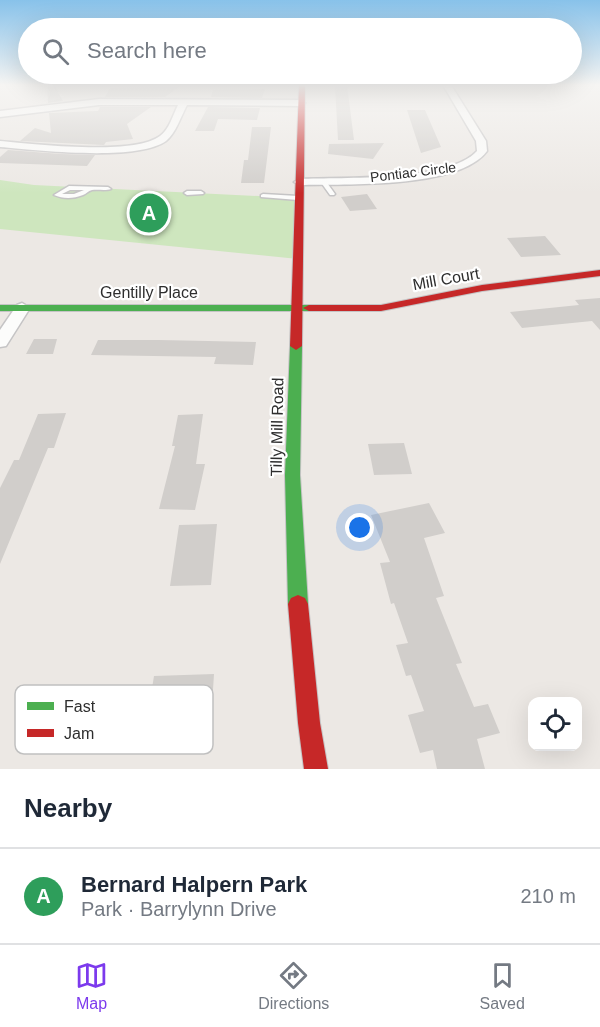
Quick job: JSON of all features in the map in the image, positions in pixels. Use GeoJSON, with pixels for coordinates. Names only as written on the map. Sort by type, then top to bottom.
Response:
{"type":"FeatureCollection","features":[{"type":"Feature","properties":{"kind":"street"},"geometry":{"type":"LineString","coordinates":[[0,144],[90,150],[131,148],[163,140],[174,121]]}},
{"type":"Feature","properties":{"kind":"street","name":"Tilly Mill Road"},"geometry":{"type":"LineString","coordinates":[[301,121],[298,309],[292,433],[293,547],[309,723],[316,769]]}},
{"type":"Feature","properties":{"kind":"street","name":"Pontiac Circle"},"geometry":{"type":"LineString","coordinates":[[300,182],[435,172],[459,167],[474,160],[482,151],[481,141],[469,121]]}},
{"type":"Feature","properties":{"kind":"street","name":"Mill Court"},"geometry":{"type":"LineString","coordinates":[[298,309],[381,308],[482,288],[600,273]]}},
{"type":"Feature","properties":{"kind":"street","name":"Gentilly Place"},"geometry":{"type":"LineString","coordinates":[[0,308],[298,309]]}},
{"type":"Feature","properties":{"kind":"street"},"geometry":{"type":"LineString","coordinates":[[0,342],[21,308]]}},
{"type":"Feature","properties":{"kind":"lane"},"geometry":{"type":"LineString","coordinates":[[323,181],[332,194]]}},
{"type":"Feature","properties":{"kind":"lane"},"geometry":{"type":"LineString","coordinates":[[93,188],[78,196],[57,195],[69,188],[93,188],[108,189]]}},
{"type":"Feature","properties":{"kind":"lane"},"geometry":{"type":"LineString","coordinates":[[187,193],[201,193]]}},
{"type":"Feature","properties":{"kind":"lane"},"geometry":{"type":"LineString","coordinates":[[263,196],[298,198]]}},
{"type":"Feature","properties":{"kind":"green space"},"geometry":{"type":"Polygon","coordinates":[[[0,180],[34,185],[298,198],[298,259],[0,229],[0,180]]]}},
{"type":"Feature","properties":{"kind":"building"},"geometry":{"type":"Polygon","coordinates":[[[50,121],[131,121],[127,124],[133,139],[106,142],[104,145],[20,141],[35,128],[51,133],[50,121]]]}},
{"type":"Feature","properties":{"kind":"building"},"geometry":{"type":"Polygon","coordinates":[[[200,121],[217,121],[214,131],[195,131],[200,121]]]}},
{"type":"Feature","properties":{"kind":"building"},"geometry":{"type":"Polygon","coordinates":[[[337,121],[352,121],[354,140],[338,140],[337,121]]]}},
{"type":"Feature","properties":{"kind":"building"},"geometry":{"type":"Polygon","coordinates":[[[411,121],[430,121],[441,147],[421,153],[411,121]]]}},
{"type":"Feature","properties":{"kind":"building"},"geometry":{"type":"Polygon","coordinates":[[[252,127],[271,127],[264,183],[241,183],[244,160],[248,160],[252,127]]]}},
{"type":"Feature","properties":{"kind":"building"},"geometry":{"type":"Polygon","coordinates":[[[384,143],[373,159],[328,154],[329,144],[384,143]]]}},
{"type":"Feature","properties":{"kind":"building"},"geometry":{"type":"Polygon","coordinates":[[[8,150],[95,155],[87,166],[0,163],[0,157],[8,150]]]}},
{"type":"Feature","properties":{"kind":"building"},"geometry":{"type":"Polygon","coordinates":[[[367,194],[377,209],[350,211],[341,197],[367,194]]]}},
{"type":"Feature","properties":{"kind":"building"},"geometry":{"type":"Polygon","coordinates":[[[545,236],[561,255],[521,257],[507,238],[545,236]]]}},
{"type":"Feature","properties":{"kind":"building"},"geometry":{"type":"Polygon","coordinates":[[[600,298],[600,330],[592,321],[522,328],[510,312],[579,305],[575,300],[600,298]]]}},
{"type":"Feature","properties":{"kind":"building"},"geometry":{"type":"Polygon","coordinates":[[[34,339],[57,339],[53,354],[26,354],[34,339]]]}},
{"type":"Feature","properties":{"kind":"building"},"geometry":{"type":"Polygon","coordinates":[[[98,340],[256,342],[253,365],[214,364],[216,357],[91,355],[98,340]]]}},
{"type":"Feature","properties":{"kind":"building"},"geometry":{"type":"Polygon","coordinates":[[[66,413],[54,448],[48,448],[0,564],[0,488],[14,460],[19,460],[38,414],[66,413]]]}},
{"type":"Feature","properties":{"kind":"building"},"geometry":{"type":"Polygon","coordinates":[[[203,414],[196,464],[205,464],[195,510],[159,509],[175,446],[172,446],[178,415],[203,414]]]}},
{"type":"Feature","properties":{"kind":"building"},"geometry":{"type":"Polygon","coordinates":[[[404,443],[412,474],[374,475],[368,444],[404,443]]]}},
{"type":"Feature","properties":{"kind":"building"},"geometry":{"type":"Polygon","coordinates":[[[429,503],[445,533],[424,538],[444,596],[436,598],[462,663],[456,664],[474,707],[488,704],[500,733],[477,739],[485,769],[437,769],[433,750],[420,753],[408,715],[424,711],[411,675],[406,676],[396,645],[408,643],[394,603],[391,604],[380,563],[390,562],[371,515],[429,503]]]}},
{"type":"Feature","properties":{"kind":"building"},"geometry":{"type":"Polygon","coordinates":[[[217,524],[211,585],[170,586],[179,525],[217,524]]]}},
{"type":"Feature","properties":{"kind":"building"},"geometry":{"type":"Polygon","coordinates":[[[214,674],[213,690],[213,685],[153,685],[154,676],[214,674]]]}},
{"type":"Feature","properties":{"kind":"traffic: fast"},"geometry":{"type":"LineString","coordinates":[[0,308],[309,308]]}},
{"type":"Feature","properties":{"kind":"traffic: fast"},"geometry":{"type":"LineString","coordinates":[[296,346],[293,475],[298,604]]}},
{"type":"Feature","properties":{"kind":"traffic: jam"},"geometry":{"type":"LineString","coordinates":[[296,346],[301,121]]}},
{"type":"Feature","properties":{"kind":"traffic: jam"},"geometry":{"type":"LineString","coordinates":[[309,308],[381,308],[482,288],[600,273]]}},
{"type":"Feature","properties":{"kind":"traffic: jam"},"geometry":{"type":"LineString","coordinates":[[298,604],[309,723],[316,769]]}},
{"type":"Feature","properties":{"kind":"place","name":"Bernard Halpern Park"},"geometry":{"type":"Point","coordinates":[149,213]}}]}
